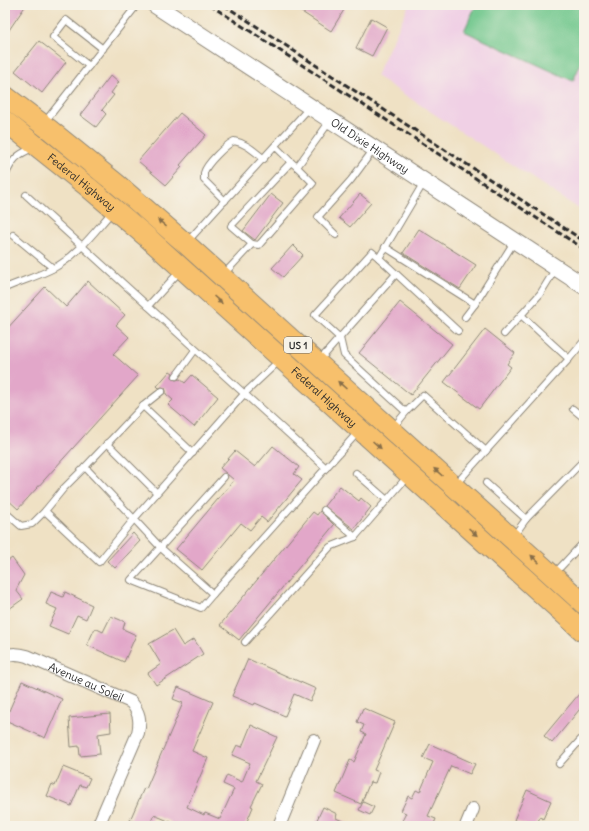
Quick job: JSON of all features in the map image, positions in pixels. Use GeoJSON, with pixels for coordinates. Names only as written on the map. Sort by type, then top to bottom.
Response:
{"type":"FeatureCollection","features":[{"type":"Feature","properties":{"kind":"main road","name":"Federal Highway"},"geometry":{"type":"LineString","coordinates":[[5,96],[118,185],[186,244],[584,604]]}},
{"type":"Feature","properties":{"kind":"main road","name":"Federal Highway"},"geometry":{"type":"LineString","coordinates":[[5,121],[115,209],[147,237],[584,632]]}},
{"type":"Feature","properties":{"kind":"main road"},"geometry":{"type":"LineString","coordinates":[[147,237],[171,244],[186,244]]}},
{"type":"Feature","properties":{"kind":"main road"},"geometry":{"type":"LineString","coordinates":[[182,268],[191,267],[202,270],[239,301],[258,309]]}},
{"type":"Feature","properties":{"kind":"street","name":"Old Dixie Highway"},"geometry":{"type":"LineString","coordinates":[[155,5],[584,286]]}},
{"type":"Feature","properties":{"kind":"street","name":"Avenue au Soleil"},"geometry":{"type":"LineString","coordinates":[[5,656],[10,654],[27,656],[131,702],[136,708],[140,716],[138,733],[98,826]]}},
{"type":"Feature","properties":{"kind":"street"},"geometry":{"type":"LineString","coordinates":[[279,826],[314,740]]}},
{"type":"Feature","properties":{"kind":"street"},"geometry":{"type":"LineString","coordinates":[[466,826],[473,809]]}},
{"type":"Feature","properties":{"kind":"lane"},"geometry":{"type":"LineString","coordinates":[[43,125],[137,5]]}},
{"type":"Feature","properties":{"kind":"lane"},"geometry":{"type":"LineString","coordinates":[[89,66],[53,37],[66,20],[103,49]]}},
{"type":"Feature","properties":{"kind":"lane"},"geometry":{"type":"LineString","coordinates":[[186,244],[310,107]]}},
{"type":"Feature","properties":{"kind":"lane"},"geometry":{"type":"LineString","coordinates":[[297,167],[330,121]]}},
{"type":"Feature","properties":{"kind":"lane"},"geometry":{"type":"LineString","coordinates":[[225,201],[204,180],[204,173],[207,167],[229,144],[234,141],[241,142],[264,159]]}},
{"type":"Feature","properties":{"kind":"lane"},"geometry":{"type":"LineString","coordinates":[[5,176],[12,160],[37,146]]}},
{"type":"Feature","properties":{"kind":"lane"},"geometry":{"type":"LineString","coordinates":[[275,146],[313,183],[259,245],[252,244],[231,226],[291,162]]}},
{"type":"Feature","properties":{"kind":"lane"},"geometry":{"type":"LineString","coordinates":[[336,235],[318,217],[351,180],[374,149]]}},
{"type":"Feature","properties":{"kind":"lane"},"geometry":{"type":"LineString","coordinates":[[379,258],[424,182]]}},
{"type":"Feature","properties":{"kind":"lane"},"geometry":{"type":"LineString","coordinates":[[26,195],[326,468]]}},
{"type":"Feature","properties":{"kind":"lane"},"geometry":{"type":"LineString","coordinates":[[5,288],[66,261],[82,246],[115,209]]}},
{"type":"Feature","properties":{"kind":"lane"},"geometry":{"type":"LineString","coordinates":[[13,234],[53,268]]}},
{"type":"Feature","properties":{"kind":"lane"},"geometry":{"type":"LineString","coordinates":[[465,317],[476,304],[515,241]]}},
{"type":"Feature","properties":{"kind":"lane"},"geometry":{"type":"LineString","coordinates":[[222,277],[252,244]]}},
{"type":"Feature","properties":{"kind":"lane"},"geometry":{"type":"LineString","coordinates":[[385,247],[476,304]]}},
{"type":"Feature","properties":{"kind":"lane"},"geometry":{"type":"LineString","coordinates":[[406,412],[344,355],[340,338],[315,315],[372,252],[458,331]]}},
{"type":"Feature","properties":{"kind":"lane"},"geometry":{"type":"LineString","coordinates":[[148,306],[182,268]]}},
{"type":"Feature","properties":{"kind":"lane"},"geometry":{"type":"LineString","coordinates":[[504,334],[540,294],[556,268]]}},
{"type":"Feature","properties":{"kind":"lane"},"geometry":{"type":"LineString","coordinates":[[317,362],[396,274]]}},
{"type":"Feature","properties":{"kind":"lane"},"geometry":{"type":"LineString","coordinates":[[521,315],[570,359]]}},
{"type":"Feature","properties":{"kind":"lane"},"geometry":{"type":"LineString","coordinates":[[454,486],[570,359],[584,341]]}},
{"type":"Feature","properties":{"kind":"lane"},"geometry":{"type":"LineString","coordinates":[[176,376],[195,350]]}},
{"type":"Feature","properties":{"kind":"lane"},"geometry":{"type":"LineString","coordinates":[[45,511],[99,562],[156,492],[193,453],[245,393],[282,358]]}},
{"type":"Feature","properties":{"kind":"lane"},"geometry":{"type":"LineString","coordinates":[[5,512],[21,526],[32,524],[63,489],[143,406],[162,391]]}},
{"type":"Feature","properties":{"kind":"lane"},"geometry":{"type":"LineString","coordinates":[[391,429],[422,395],[486,451]]}},
{"type":"Feature","properties":{"kind":"lane"},"geometry":{"type":"LineString","coordinates":[[143,406],[193,453]]}},
{"type":"Feature","properties":{"kind":"lane"},"geometry":{"type":"LineString","coordinates":[[573,409],[584,418]]}},
{"type":"Feature","properties":{"kind":"lane"},"geometry":{"type":"LineString","coordinates":[[224,477],[131,580],[201,608],[360,430]]}},
{"type":"Feature","properties":{"kind":"lane"},"geometry":{"type":"LineString","coordinates":[[107,443],[156,492]]}},
{"type":"Feature","properties":{"kind":"lane"},"geometry":{"type":"LineString","coordinates":[[512,538],[526,519],[584,460]]}},
{"type":"Feature","properties":{"kind":"lane"},"geometry":{"type":"LineString","coordinates":[[85,467],[161,548],[213,594]]}},
{"type":"Feature","properties":{"kind":"lane"},"geometry":{"type":"LineString","coordinates":[[356,473],[387,500]]}},
{"type":"Feature","properties":{"kind":"lane"},"geometry":{"type":"LineString","coordinates":[[245,642],[330,547],[355,536],[409,474]]}},
{"type":"Feature","properties":{"kind":"lane"},"geometry":{"type":"LineString","coordinates":[[486,483],[526,519]]}},
{"type":"Feature","properties":{"kind":"lane"},"geometry":{"type":"LineString","coordinates":[[324,510],[355,536]]}},
{"type":"Feature","properties":{"kind":"lane"},"geometry":{"type":"LineString","coordinates":[[553,576],[584,543]]}},
{"type":"Feature","properties":{"kind":"lane"},"geometry":{"type":"LineString","coordinates":[[559,764],[584,736]]}},
{"type":"Feature","properties":{"kind":"shaded area"},"geometry":{"type":"Polygon","coordinates":[[[409,5],[584,5],[584,212],[376,76],[409,5]]]}},
{"type":"Feature","properties":{"kind":"green space"},"geometry":{"type":"Polygon","coordinates":[[[476,5],[584,5],[584,56],[573,81],[464,31],[476,5]]]}},
{"type":"Feature","properties":{"kind":"building"},"geometry":{"type":"Polygon","coordinates":[[[5,5],[26,5],[5,36],[5,5]]]}},
{"type":"Feature","properties":{"kind":"building"},"geometry":{"type":"Polygon","coordinates":[[[291,5],[347,5],[331,31],[291,5]]]}},
{"type":"Feature","properties":{"kind":"building"},"geometry":{"type":"Polygon","coordinates":[[[371,18],[387,27],[372,56],[356,48],[371,18]]]}},
{"type":"Feature","properties":{"kind":"building"},"geometry":{"type":"Polygon","coordinates":[[[39,41],[66,62],[42,93],[15,71],[39,41]]]}},
{"type":"Feature","properties":{"kind":"building"},"geometry":{"type":"Polygon","coordinates":[[[111,75],[119,82],[111,93],[114,95],[102,110],[106,114],[96,127],[80,115],[111,75]]]}},
{"type":"Feature","properties":{"kind":"building"},"geometry":{"type":"Polygon","coordinates":[[[180,113],[206,135],[180,165],[182,167],[166,185],[138,161],[180,113]]]}},
{"type":"Feature","properties":{"kind":"building"},"geometry":{"type":"Polygon","coordinates":[[[271,194],[283,203],[255,240],[243,231],[271,194]]]}},
{"type":"Feature","properties":{"kind":"building"},"geometry":{"type":"Polygon","coordinates":[[[360,194],[371,203],[350,227],[339,218],[360,194]]]}},
{"type":"Feature","properties":{"kind":"building"},"geometry":{"type":"Polygon","coordinates":[[[419,229],[476,265],[460,289],[403,253],[419,229]]]}},
{"type":"Feature","properties":{"kind":"building"},"geometry":{"type":"Polygon","coordinates":[[[293,245],[303,255],[283,277],[272,268],[293,245]]]}},
{"type":"Feature","properties":{"kind":"building"},"geometry":{"type":"Polygon","coordinates":[[[88,281],[125,315],[116,325],[129,337],[113,354],[138,376],[18,509],[5,497],[5,331],[45,287],[66,307],[88,281]]]}},
{"type":"Feature","properties":{"kind":"building"},"geometry":{"type":"Polygon","coordinates":[[[400,302],[452,344],[411,395],[359,353],[400,302]]]}},
{"type":"Feature","properties":{"kind":"building"},"geometry":{"type":"Polygon","coordinates":[[[485,329],[515,353],[507,364],[511,367],[479,409],[444,382],[485,329]]]}},
{"type":"Feature","properties":{"kind":"building"},"geometry":{"type":"Polygon","coordinates":[[[170,371],[173,373],[173,379],[180,379],[185,383],[192,375],[218,397],[194,427],[168,405],[173,400],[166,394],[165,388],[159,388],[157,386],[170,371]]]}},
{"type":"Feature","properties":{"kind":"building"},"geometry":{"type":"Polygon","coordinates":[[[273,446],[299,467],[294,474],[302,480],[267,522],[261,517],[250,530],[241,523],[202,570],[176,549],[234,480],[220,468],[235,451],[255,467],[273,446]]]}},
{"type":"Feature","properties":{"kind":"building"},"geometry":{"type":"Polygon","coordinates":[[[340,486],[359,501],[361,498],[371,507],[354,529],[324,506],[340,486]]]}},
{"type":"Feature","properties":{"kind":"building"},"geometry":{"type":"Polygon","coordinates":[[[320,511],[334,525],[239,640],[220,625],[313,512],[317,515],[320,511]]]}},
{"type":"Feature","properties":{"kind":"building"},"geometry":{"type":"Polygon","coordinates":[[[133,533],[140,541],[115,568],[107,561],[133,533]]]}},
{"type":"Feature","properties":{"kind":"building"},"geometry":{"type":"Polygon","coordinates":[[[12,558],[24,575],[16,590],[23,599],[9,609],[5,604],[5,563],[12,558]]]}},
{"type":"Feature","properties":{"kind":"building"},"geometry":{"type":"Polygon","coordinates":[[[51,592],[63,597],[65,592],[92,605],[86,619],[77,615],[68,634],[49,626],[57,609],[46,604],[51,592]]]}},
{"type":"Feature","properties":{"kind":"building"},"geometry":{"type":"Polygon","coordinates":[[[111,616],[125,622],[123,629],[136,635],[124,662],[87,645],[95,628],[103,632],[111,616]]]}},
{"type":"Feature","properties":{"kind":"building"},"geometry":{"type":"Polygon","coordinates":[[[173,630],[183,646],[194,639],[203,654],[156,685],[148,673],[161,664],[149,644],[173,630]]]}},
{"type":"Feature","properties":{"kind":"building"},"geometry":{"type":"Polygon","coordinates":[[[248,659],[316,689],[310,701],[294,694],[285,716],[255,703],[254,705],[232,696],[248,659]]]}},
{"type":"Feature","properties":{"kind":"building"},"geometry":{"type":"Polygon","coordinates":[[[22,681],[62,699],[45,738],[5,720],[22,681]]]}},
{"type":"Feature","properties":{"kind":"building"},"geometry":{"type":"Polygon","coordinates":[[[178,687],[213,702],[192,751],[208,758],[187,807],[204,815],[205,813],[220,819],[234,789],[223,784],[227,775],[242,782],[250,763],[232,755],[237,745],[242,747],[251,725],[277,737],[256,781],[262,784],[251,806],[253,807],[245,826],[170,826],[171,822],[154,815],[149,826],[143,826],[130,820],[144,788],[146,789],[183,703],[173,699],[178,687]]]}},
{"type":"Feature","properties":{"kind":"building"},"geometry":{"type":"Polygon","coordinates":[[[584,688],[584,704],[552,743],[544,736],[584,688]]]}},
{"type":"Feature","properties":{"kind":"building"},"geometry":{"type":"Polygon","coordinates":[[[363,708],[395,722],[374,770],[379,772],[375,783],[370,782],[361,804],[336,793],[350,760],[354,762],[366,734],[361,732],[364,725],[357,722],[363,708]]]}},
{"type":"Feature","properties":{"kind":"building"},"geometry":{"type":"Polygon","coordinates":[[[110,714],[111,732],[98,734],[100,754],[80,756],[79,746],[71,747],[69,718],[110,714]]]}},
{"type":"Feature","properties":{"kind":"building"},"geometry":{"type":"Polygon","coordinates":[[[430,744],[475,764],[470,774],[451,766],[428,816],[436,819],[433,826],[414,826],[402,821],[406,813],[401,811],[408,796],[412,798],[416,790],[420,792],[433,762],[423,758],[430,744]]]}},
{"type":"Feature","properties":{"kind":"building"},"geometry":{"type":"Polygon","coordinates":[[[63,767],[90,778],[86,787],[80,785],[71,806],[47,796],[52,784],[55,786],[63,767]]]}},
{"type":"Feature","properties":{"kind":"building"},"geometry":{"type":"Polygon","coordinates":[[[527,790],[551,801],[543,819],[540,817],[536,826],[528,826],[514,820],[527,790]]]}},
{"type":"Feature","properties":{"kind":"building"},"geometry":{"type":"Polygon","coordinates":[[[363,802],[374,807],[370,815],[359,810],[363,802]]]}},
{"type":"Feature","properties":{"kind":"building"},"geometry":{"type":"Polygon","coordinates":[[[323,807],[337,814],[336,818],[353,826],[314,826],[323,807]]]}},
{"type":"Feature","properties":{"kind":"railway"},"geometry":{"type":"LineString","coordinates":[[210,5],[584,249]]}},
{"type":"Feature","properties":{"kind":"railway"},"geometry":{"type":"LineString","coordinates":[[224,5],[584,241]]}}]}
